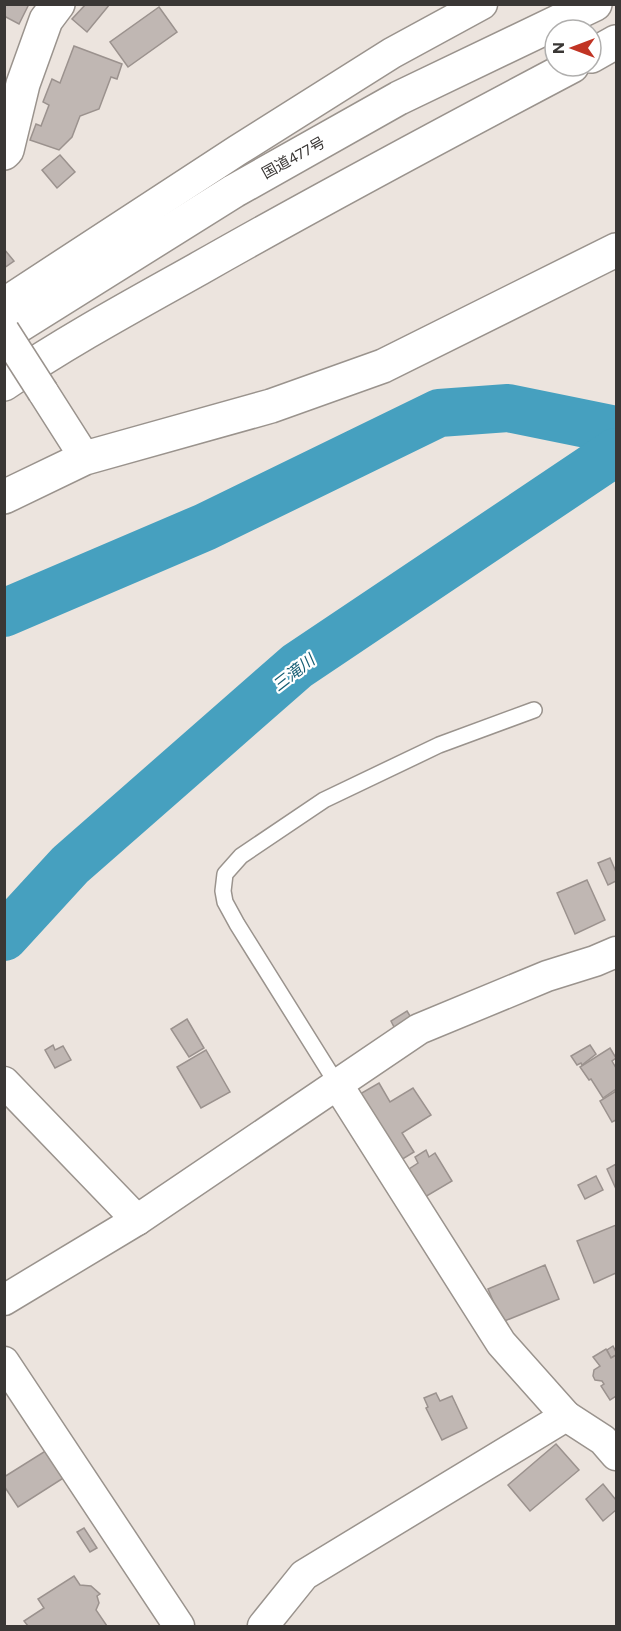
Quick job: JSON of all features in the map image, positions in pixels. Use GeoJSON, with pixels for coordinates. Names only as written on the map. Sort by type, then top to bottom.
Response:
{"type":"FeatureCollection","features":[{"type":"Feature","properties":{"kind":"main road"},"geometry":{"type":"LineString","coordinates":[[4,153],[7,150],[23,84],[42,31],[46,20],[58,4]]}},
{"type":"Feature","properties":{"kind":"main road"},"geometry":{"type":"LineString","coordinates":[[399,98],[513,21],[544,4]]}},
{"type":"Feature","properties":{"kind":"main road","name":"国道477号"},"geometry":{"type":"LineString","coordinates":[[4,333],[234,191],[399,98],[595,4]]}},
{"type":"Feature","properties":{"kind":"main road"},"geometry":{"type":"LineString","coordinates":[[4,384],[44,357],[259,235],[421,145],[549,78]]}},
{"type":"Feature","properties":{"kind":"main road"},"geometry":{"type":"LineString","coordinates":[[4,497],[85,458],[271,406],[383,366],[616,250]]}},
{"type":"Feature","properties":{"kind":"street"},"geometry":{"type":"LineString","coordinates":[[4,303],[238,150],[383,59],[482,4]]}},
{"type":"Feature","properties":{"kind":"street"},"geometry":{"type":"LineString","coordinates":[[4,333],[85,458]]}},
{"type":"Feature","properties":{"kind":"street"},"geometry":{"type":"LineString","coordinates":[[4,1300],[137,1220],[419,1029],[547,976],[595,962],[616,952]]}},
{"type":"Feature","properties":{"kind":"street"},"geometry":{"type":"LineString","coordinates":[[4,1082],[137,1220]]}},
{"type":"Feature","properties":{"kind":"street"},"geometry":{"type":"LineString","coordinates":[[337,1084],[501,1343],[566,1416],[603,1440],[616,1455]]}},
{"type":"Feature","properties":{"kind":"street"},"geometry":{"type":"LineString","coordinates":[[4,1362],[179,1626]]}},
{"type":"Feature","properties":{"kind":"street"},"geometry":{"type":"LineString","coordinates":[[263,1626],[304,1575],[566,1416]]}},
{"type":"Feature","properties":{"kind":"lane"},"geometry":{"type":"LineString","coordinates":[[337,1084],[225,902],[223,891],[225,874],[241,856],[324,800],[439,745],[534,710]]}},
{"type":"Feature","properties":{"kind":"building"},"geometry":{"type":"Polygon","coordinates":[[[4,4],[29,4],[19,24],[4,16],[4,4]]]}},
{"type":"Feature","properties":{"kind":"building"},"geometry":{"type":"Polygon","coordinates":[[[86,4],[110,4],[87,32],[72,19],[86,4]]]}},
{"type":"Feature","properties":{"kind":"building"},"geometry":{"type":"Polygon","coordinates":[[[159,7],[177,32],[128,67],[110,42],[159,7]]]}},
{"type":"Feature","properties":{"kind":"building"},"geometry":{"type":"Polygon","coordinates":[[[74,46],[122,64],[117,79],[111,77],[99,109],[80,116],[72,137],[59,150],[30,140],[36,124],[41,126],[49,105],[43,102],[52,79],[60,83],[74,46]]]}},
{"type":"Feature","properties":{"kind":"building"},"geometry":{"type":"Polygon","coordinates":[[[60,155],[75,172],[57,188],[42,170],[60,155]]]}},
{"type":"Feature","properties":{"kind":"building"},"geometry":{"type":"Polygon","coordinates":[[[4,249],[14,261],[4,268],[4,249]]]}},
{"type":"Feature","properties":{"kind":"building"},"geometry":{"type":"Polygon","coordinates":[[[610,858],[616,872],[616,881],[608,885],[598,863],[610,858]]]}},
{"type":"Feature","properties":{"kind":"building"},"geometry":{"type":"Polygon","coordinates":[[[587,880],[605,920],[575,934],[557,893],[587,880]]]}},
{"type":"Feature","properties":{"kind":"building"},"geometry":{"type":"Polygon","coordinates":[[[407,1011],[413,1021],[396,1031],[391,1021],[407,1011]]]}},
{"type":"Feature","properties":{"kind":"building"},"geometry":{"type":"Polygon","coordinates":[[[187,1019],[204,1048],[189,1057],[171,1029],[187,1019]]]}},
{"type":"Feature","properties":{"kind":"building"},"geometry":{"type":"Polygon","coordinates":[[[53,1045],[55,1050],[63,1046],[71,1060],[55,1068],[45,1050],[53,1045]]]}},
{"type":"Feature","properties":{"kind":"building"},"geometry":{"type":"Polygon","coordinates":[[[590,1045],[596,1054],[582,1065],[581,1063],[577,1065],[571,1056],[590,1045]]]}},
{"type":"Feature","properties":{"kind":"building"},"geometry":{"type":"Polygon","coordinates":[[[610,1048],[616,1058],[612,1061],[616,1068],[616,1089],[603,1098],[580,1067],[610,1048]]]}},
{"type":"Feature","properties":{"kind":"building"},"geometry":{"type":"Polygon","coordinates":[[[206,1050],[230,1092],[201,1108],[177,1067],[206,1050]]]}},
{"type":"Feature","properties":{"kind":"building"},"geometry":{"type":"Polygon","coordinates":[[[379,1083],[390,1102],[413,1088],[431,1115],[402,1133],[414,1152],[401,1160],[360,1094],[379,1083]]]}},
{"type":"Feature","properties":{"kind":"building"},"geometry":{"type":"Polygon","coordinates":[[[616,1091],[616,1120],[612,1122],[600,1101],[616,1091]]]}},
{"type":"Feature","properties":{"kind":"building"},"geometry":{"type":"Polygon","coordinates":[[[426,1150],[429,1157],[435,1153],[452,1181],[425,1197],[409,1169],[418,1163],[415,1157],[426,1150]]]}},
{"type":"Feature","properties":{"kind":"building"},"geometry":{"type":"Polygon","coordinates":[[[616,1164],[616,1189],[607,1169],[616,1164]]]}},
{"type":"Feature","properties":{"kind":"building"},"geometry":{"type":"Polygon","coordinates":[[[596,1176],[603,1190],[585,1199],[578,1185],[596,1176]]]}},
{"type":"Feature","properties":{"kind":"building"},"geometry":{"type":"Polygon","coordinates":[[[616,1225],[616,1273],[594,1283],[577,1241],[616,1225]]]}},
{"type":"Feature","properties":{"kind":"building"},"geometry":{"type":"Polygon","coordinates":[[[545,1265],[559,1299],[502,1322],[488,1289],[545,1265]]]}},
{"type":"Feature","properties":{"kind":"building"},"geometry":{"type":"Polygon","coordinates":[[[613,1346],[616,1355],[611,1358],[607,1350],[613,1346]]]}},
{"type":"Feature","properties":{"kind":"building"},"geometry":{"type":"Polygon","coordinates":[[[606,1349],[611,1358],[616,1355],[616,1396],[610,1400],[601,1386],[604,1384],[602,1381],[595,1380],[593,1376],[594,1370],[600,1366],[593,1357],[606,1349]]]}},
{"type":"Feature","properties":{"kind":"building"},"geometry":{"type":"Polygon","coordinates":[[[436,1393],[440,1401],[452,1396],[467,1428],[442,1440],[426,1408],[428,1407],[424,1398],[436,1393]]]}},
{"type":"Feature","properties":{"kind":"building"},"geometry":{"type":"Polygon","coordinates":[[[556,1444],[579,1470],[530,1511],[508,1485],[556,1444]]]}},
{"type":"Feature","properties":{"kind":"building"},"geometry":{"type":"Polygon","coordinates":[[[47,1450],[65,1477],[18,1507],[4,1486],[4,1477],[47,1450]]]}},
{"type":"Feature","properties":{"kind":"building"},"geometry":{"type":"Polygon","coordinates":[[[603,1484],[616,1500],[616,1510],[603,1521],[586,1499],[603,1484]]]}},
{"type":"Feature","properties":{"kind":"building"},"geometry":{"type":"Polygon","coordinates":[[[84,1528],[97,1548],[90,1552],[77,1532],[84,1528]]]}},
{"type":"Feature","properties":{"kind":"building"},"geometry":{"type":"Polygon","coordinates":[[[74,1576],[80,1585],[91,1586],[100,1594],[97,1596],[99,1603],[96,1610],[107,1626],[28,1626],[24,1621],[44,1608],[38,1599],[74,1576]]]}},
{"type":"Feature","properties":{"kind":"waterway"},"geometry":{"type":"LineString","coordinates":[[4,613],[205,527],[439,413],[508,408],[616,430]]}},
{"type":"Feature","properties":{"kind":"waterway","name":"三滝川"},"geometry":{"type":"LineString","coordinates":[[4,937],[70,865],[297,666],[616,452]]}}]}
